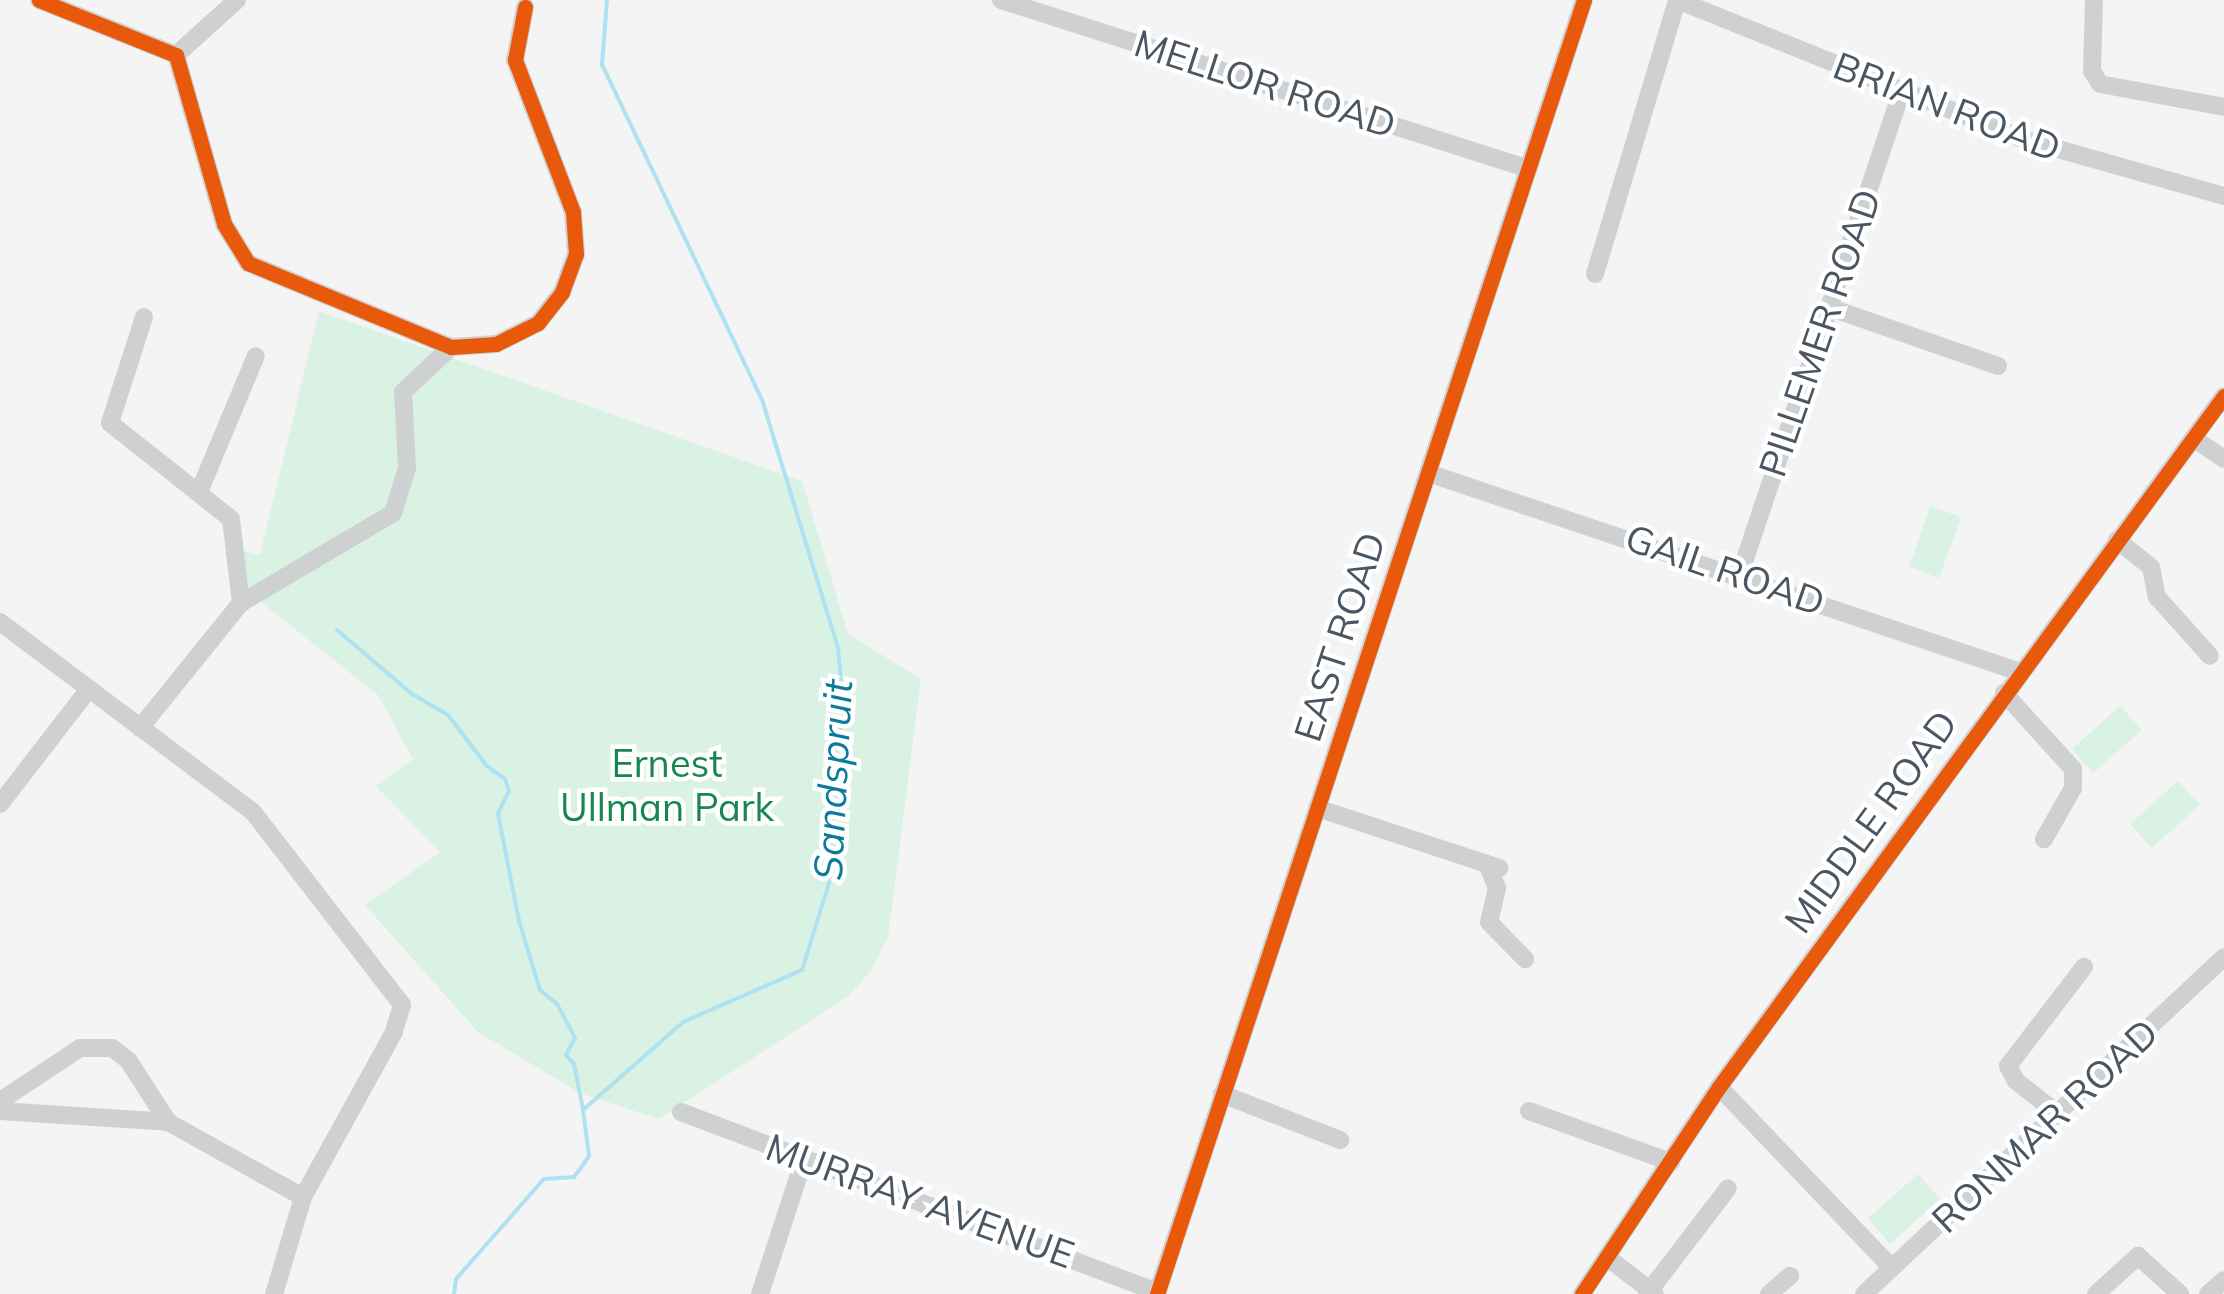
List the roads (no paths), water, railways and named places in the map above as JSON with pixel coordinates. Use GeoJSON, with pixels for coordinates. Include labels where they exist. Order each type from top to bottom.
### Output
{"type":"FeatureCollection","features":[{"type":"Feature","properties":{"kind":"street"},"geometry":{"type":"LineString","coordinates":[[39,0],[75,7],[176,55],[224,224],[241,256],[450,347],[496,344],[551,312],[578,231],[515,60],[525,7]]}},
{"type":"Feature","properties":{"kind":"street"},"geometry":{"type":"LineString","coordinates":[[176,55],[237,0]]}},
{"type":"Feature","properties":{"kind":"street","name":"MELLOR ROAD"},"geometry":{"type":"LineString","coordinates":[[1001,0],[1529,169]]}},
{"type":"Feature","properties":{"kind":"street","name":"EAST ROAD"},"geometry":{"type":"LineString","coordinates":[[1157,1293],[1584,0]]}},
{"type":"Feature","properties":{"kind":"street"},"geometry":{"type":"LineString","coordinates":[[1595,274],[1677,0]]}},
{"type":"Feature","properties":{"kind":"street","name":"BRIAN ROAD"},"geometry":{"type":"LineString","coordinates":[[1677,0],[2026,140],[2224,196]]}},
{"type":"Feature","properties":{"kind":"street"},"geometry":{"type":"LineString","coordinates":[[2094,0],[2092,71],[2100,84],[2224,107]]}},
{"type":"Feature","properties":{"kind":"street","name":"PILLEMER ROAD"},"geometry":{"type":"LineString","coordinates":[[1740,574],[1901,93]]}},
{"type":"Feature","properties":{"kind":"street"},"geometry":{"type":"LineString","coordinates":[[1828,307],[1998,366]]}},
{"type":"Feature","properties":{"kind":"street"},"geometry":{"type":"LineString","coordinates":[[144,317],[110,424],[231,519],[241,604]]}},
{"type":"Feature","properties":{"kind":"street"},"geometry":{"type":"LineString","coordinates":[[140,728],[241,604],[393,514],[407,468],[406,386],[450,347]]}},
{"type":"Feature","properties":{"kind":"street"},"geometry":{"type":"LineString","coordinates":[[199,492],[256,356]]}},
{"type":"Feature","properties":{"kind":"street","name":"MIDDLE ROAD"},"geometry":{"type":"LineString","coordinates":[[1582,1294],[1720,1087],[2224,396]]}},
{"type":"Feature","properties":{"kind":"street"},"geometry":{"type":"LineString","coordinates":[[2193,438],[2224,459]]}},
{"type":"Feature","properties":{"kind":"street","name":"GAIL ROAD"},"geometry":{"type":"LineString","coordinates":[[1428,474],[1740,574],[2020,672]]}},
{"type":"Feature","properties":{"kind":"street"},"geometry":{"type":"LineString","coordinates":[[2117,540],[2150,567],[2157,598],[2210,656]]}},
{"type":"Feature","properties":{"kind":"street"},"geometry":{"type":"LineString","coordinates":[[0,622],[278,839],[402,1005],[394,1032],[303,1197],[274,1294]]}},
{"type":"Feature","properties":{"kind":"street"},"geometry":{"type":"LineString","coordinates":[[0,804],[88,690]]}},
{"type":"Feature","properties":{"kind":"street"},"geometry":{"type":"LineString","coordinates":[[2004,694],[2073,769],[2073,788],[2044,839]]}},
{"type":"Feature","properties":{"kind":"street"},"geometry":{"type":"LineString","coordinates":[[1317,808],[1493,866],[1497,888],[1489,922],[1526,959]]}},
{"type":"Feature","properties":{"kind":"street","name":"RONMAR ROAD"},"geometry":{"type":"LineString","coordinates":[[1864,1294],[2224,957]]}},
{"type":"Feature","properties":{"kind":"street"},"geometry":{"type":"LineString","coordinates":[[2058,1114],[2016,1081],[2008,1066],[2084,967]]}},
{"type":"Feature","properties":{"kind":"street"},"geometry":{"type":"LineString","coordinates":[[0,1101],[80,1048],[100,1045],[122,1053],[168,1122]]}},
{"type":"Feature","properties":{"kind":"street"},"geometry":{"type":"LineString","coordinates":[[1720,1087],[1892,1268]]}},
{"type":"Feature","properties":{"kind":"street"},"geometry":{"type":"LineString","coordinates":[[1222,1094],[1340,1140]]}},
{"type":"Feature","properties":{"kind":"street"},"geometry":{"type":"LineString","coordinates":[[0,1111],[168,1122],[303,1197]]}},
{"type":"Feature","properties":{"kind":"street"},"geometry":{"type":"LineString","coordinates":[[1529,1111],[1670,1162]]}},
{"type":"Feature","properties":{"kind":"street","name":"MURRAY AVENUE"},"geometry":{"type":"LineString","coordinates":[[681,1112],[1157,1293]]}},
{"type":"Feature","properties":{"kind":"street"},"geometry":{"type":"LineString","coordinates":[[760,1294],[804,1159]]}},
{"type":"Feature","properties":{"kind":"street"},"geometry":{"type":"LineString","coordinates":[[1608,1258],[1650,1293],[1728,1188]]}},
{"type":"Feature","properties":{"kind":"street"},"geometry":{"type":"LineString","coordinates":[[2096,1294],[2138,1256],[2180,1294]]}},
{"type":"Feature","properties":{"kind":"street"},"geometry":{"type":"LineString","coordinates":[[1769,1294],[1790,1276]]}},
{"type":"Feature","properties":{"kind":"street"},"geometry":{"type":"LineString","coordinates":[[2208,1294],[2224,1280]]}},
{"type":"Feature","properties":{"kind":"waterway","name":"Sandspruit"},"geometry":{"type":"LineString","coordinates":[[454,1294],[456,1279],[544,1179],[574,1177],[589,1156],[583,1110],[683,1022],[802,970],[830,880],[832,760],[844,714],[838,648],[763,402],[602,65],[607,0]]}},
{"type":"Feature","properties":{"kind":"waterway"},"geometry":{"type":"LineString","coordinates":[[337,630],[412,694],[448,715],[487,766],[505,779],[509,791],[498,814],[519,921],[540,990],[557,1004],[575,1038],[566,1055],[574,1064],[583,1109]]}},
{"type":"Feature","properties":{"kind":"park label","name":"Ernest Ullman Park"},"geometry":{"type":"Point","coordinates":[667,786]}}]}
